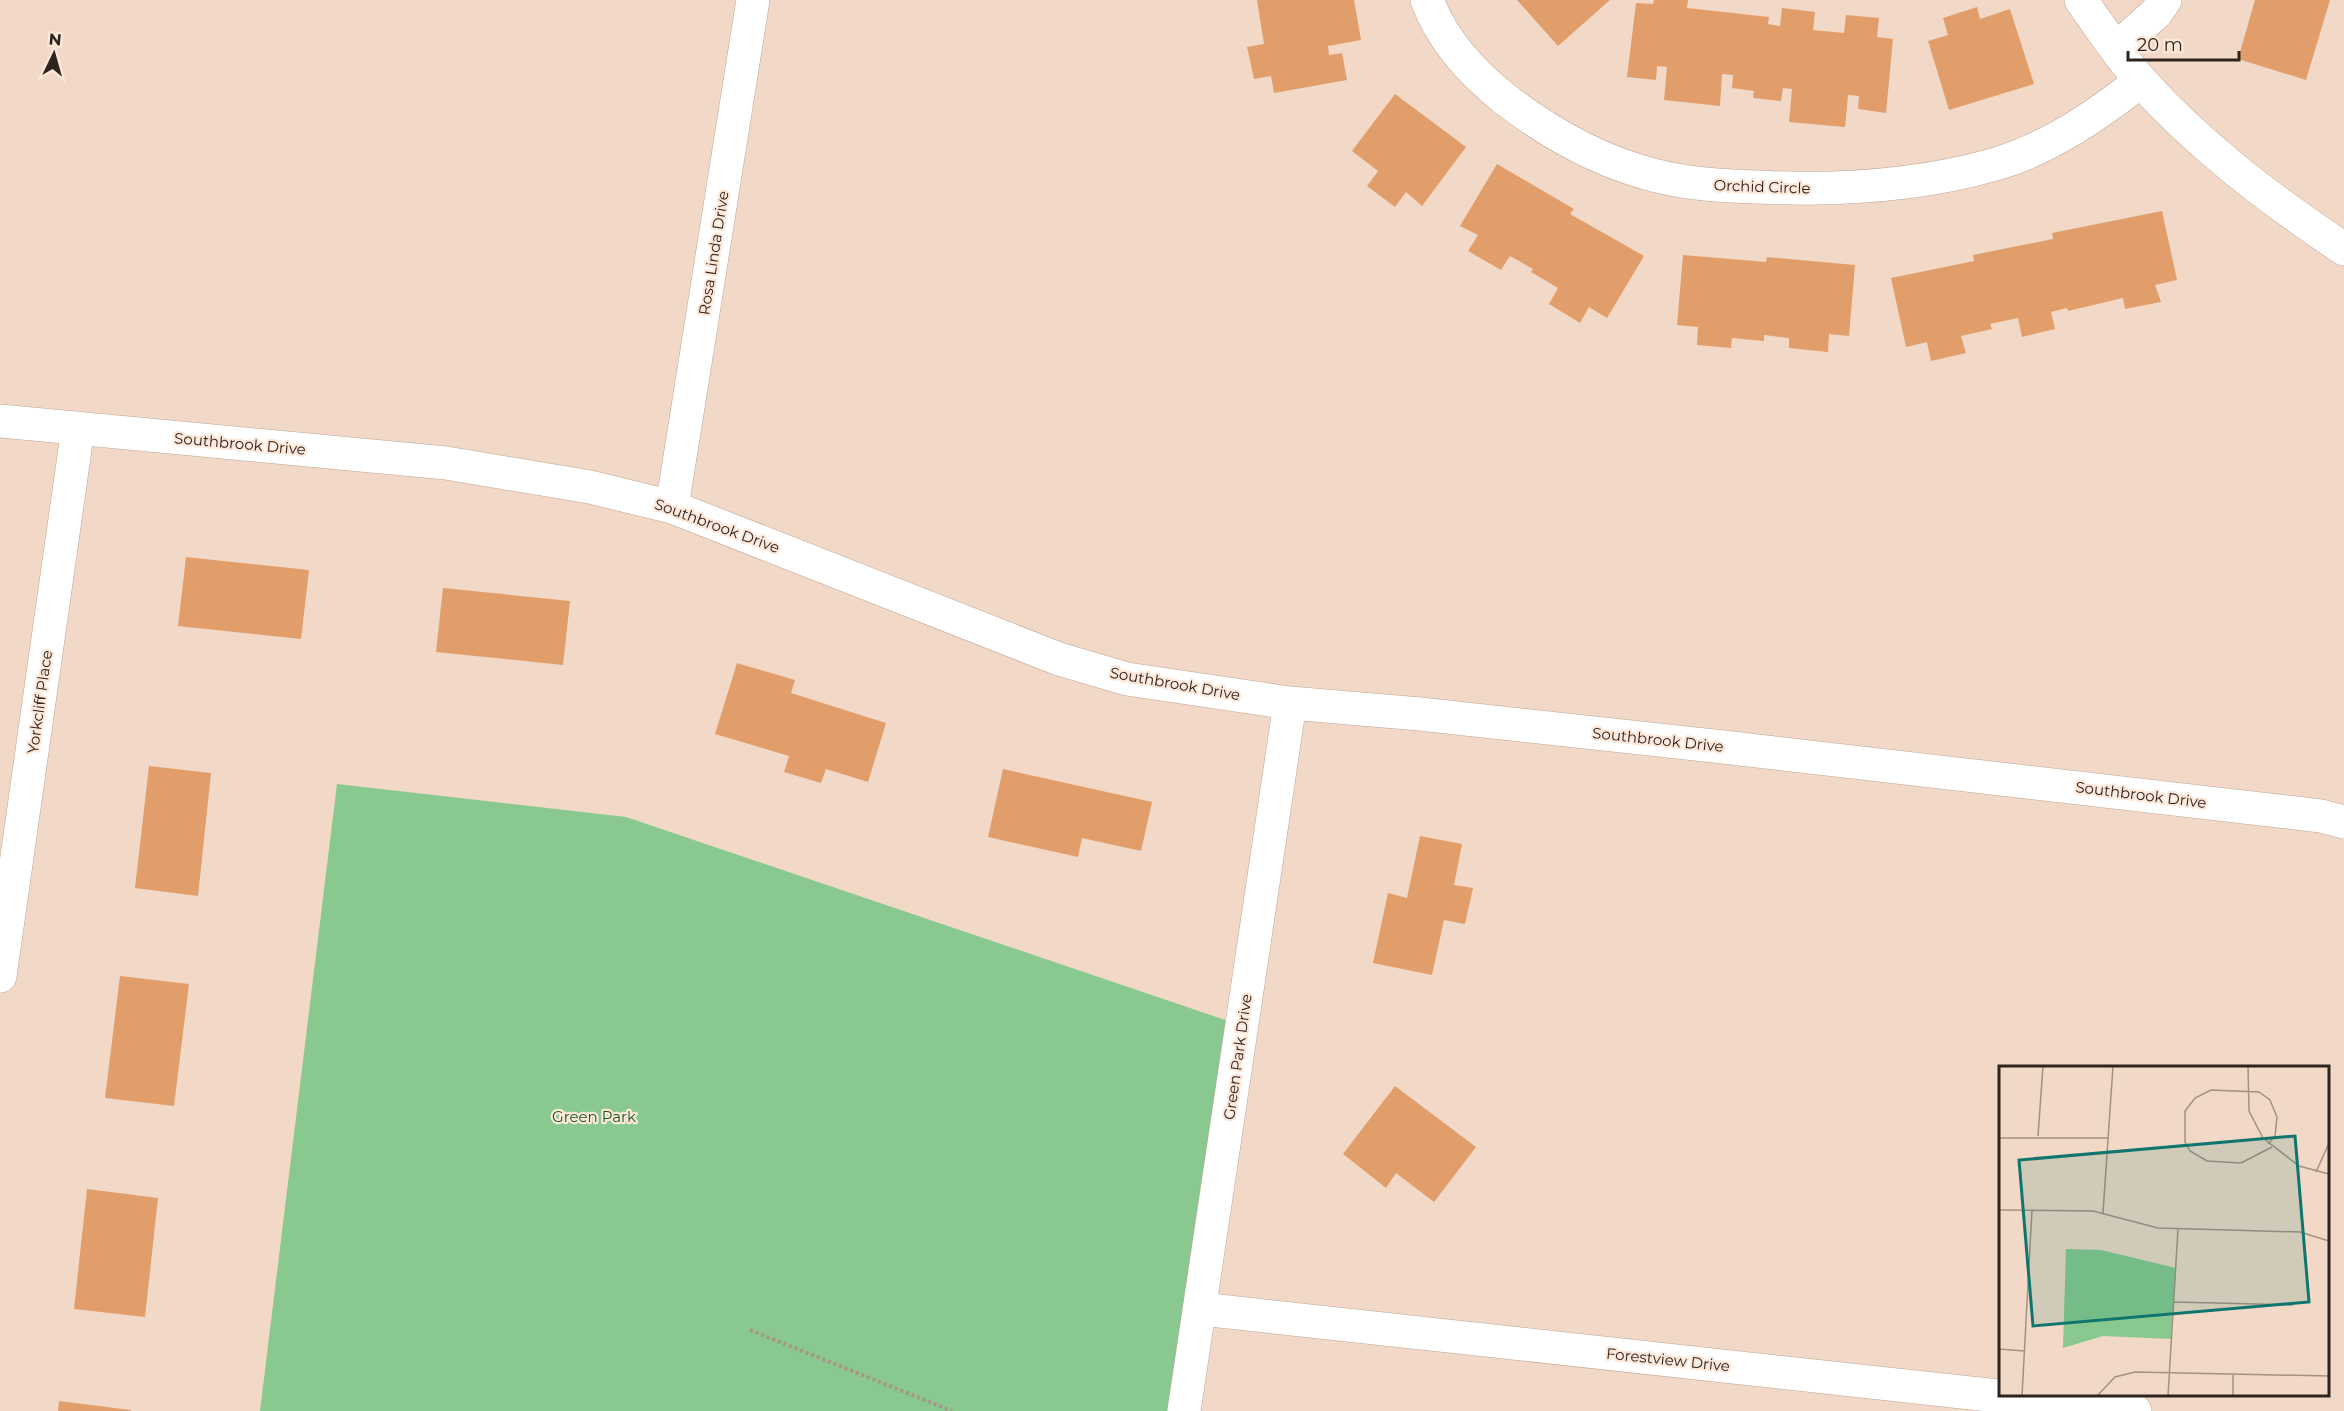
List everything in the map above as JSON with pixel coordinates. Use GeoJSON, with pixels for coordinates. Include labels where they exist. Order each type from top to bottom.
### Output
{"type":"FeatureCollection","features":[{"type":"Feature","properties":{"kind":"street","name":"Rosa Linda Drive"},"geometry":{"type":"LineString","coordinates":[[672,507],[753,0]]}},
{"type":"Feature","properties":{"kind":"street","name":"Orchid Circle"},"geometry":{"type":"LineString","coordinates":[[1427,0],[1452,48],[1489,86],[1531,119],[1584,150],[1653,175],[1706,185],[1794,189],[1860,187],[1946,176],[1998,163],[2048,143],[2096,116],[2141,81]]}},
{"type":"Feature","properties":{"kind":"street"},"geometry":{"type":"LineString","coordinates":[[2081,0],[2141,81],[2210,149],[2274,202],[2344,249]]}},
{"type":"Feature","properties":{"kind":"street"},"geometry":{"type":"LineString","coordinates":[[2116,49],[2156,13],[2165,0]]}},
{"type":"Feature","properties":{"kind":"street","name":"Southbrook Drive"},"geometry":{"type":"LineString","coordinates":[[0,421],[446,463],[590,487],[672,507],[1070,662],[1127,680],[1290,703],[1420,714],[1721,747],[2321,816],[2344,822]]}},
{"type":"Feature","properties":{"kind":"street","name":"Yorkcliff Place"},"geometry":{"type":"LineString","coordinates":[[0,976],[78,428]]}},
{"type":"Feature","properties":{"kind":"street","name":"Green Park Drive"},"geometry":{"type":"LineString","coordinates":[[1184,1411],[1290,703]]}},
{"type":"Feature","properties":{"kind":"street","name":"Forestview Drive"},"geometry":{"type":"LineString","coordinates":[[1201,1309],[2135,1411]]}},
{"type":"Feature","properties":{"kind":"path"},"geometry":{"type":"LineString","coordinates":[[750,1330],[952,1411]]}},
{"type":"Feature","properties":{"kind":"green space","name":"Green Park"},"geometry":{"type":"Polygon","coordinates":[[[337,784],[626,817],[1243,1026],[1184,1411],[260,1411],[337,784]]]}},
{"type":"Feature","properties":{"kind":"building"},"geometry":{"type":"Polygon","coordinates":[[[1257,0],[1354,0],[1361,40],[1328,46],[1329,55],[1342,53],[1347,80],[1274,93],[1271,76],[1254,79],[1247,47],[1264,44],[1257,0]]]}},
{"type":"Feature","properties":{"kind":"building"},"geometry":{"type":"Polygon","coordinates":[[[1517,0],[1610,0],[1558,46],[1517,0]]]}},
{"type":"Feature","properties":{"kind":"building"},"geometry":{"type":"Polygon","coordinates":[[[1654,0],[1688,0],[1687,8],[1769,17],[1768,24],[1780,26],[1782,8],[1815,12],[1813,30],[1844,33],[1846,15],[1879,18],[1877,37],[1893,39],[1886,113],[1858,109],[1859,96],[1848,95],[1845,127],[1789,122],[1792,89],[1783,88],[1781,101],[1753,98],[1754,91],[1732,88],[1733,75],[1722,74],[1720,106],[1664,100],[1667,67],[1657,66],[1656,80],[1627,77],[1636,3],[1653,4],[1654,0]]]}},
{"type":"Feature","properties":{"kind":"building"},"geometry":{"type":"Polygon","coordinates":[[[2255,0],[2330,0],[2306,80],[2238,59],[2255,0]]]}},
{"type":"Feature","properties":{"kind":"building"},"geometry":{"type":"Polygon","coordinates":[[[1977,7],[1980,19],[2010,9],[2034,84],[1949,110],[1928,41],[1948,35],[1943,18],[1977,7]]]}},
{"type":"Feature","properties":{"kind":"building"},"geometry":{"type":"Polygon","coordinates":[[[1395,94],[1466,147],[1422,206],[1406,192],[1395,207],[1367,186],[1378,171],[1352,151],[1395,94]]]}},
{"type":"Feature","properties":{"kind":"building"},"geometry":{"type":"Polygon","coordinates":[[[1497,164],[1574,209],[1570,214],[1644,256],[1607,318],[1589,307],[1580,323],[1549,304],[1558,288],[1531,272],[1533,269],[1510,256],[1501,270],[1468,251],[1478,235],[1460,226],[1497,164]]]}},
{"type":"Feature","properties":{"kind":"building"},"geometry":{"type":"Polygon","coordinates":[[[2162,211],[2177,280],[2155,285],[2161,302],[2125,309],[2123,298],[2068,311],[2067,308],[2051,312],[2055,329],[2022,337],[2018,318],[1990,324],[1992,329],[1961,336],[1966,353],[1931,361],[1927,342],[1906,347],[1891,278],[1974,261],[1973,255],[2053,239],[2052,233],[2162,211]]]}},
{"type":"Feature","properties":{"kind":"building"},"geometry":{"type":"Polygon","coordinates":[[[1683,255],[1766,262],[1767,257],[1855,265],[1849,336],[1829,334],[1828,352],[1789,348],[1789,338],[1764,335],[1764,341],[1732,338],[1731,348],[1697,345],[1698,327],[1677,325],[1683,255]]]}},
{"type":"Feature","properties":{"kind":"building"},"geometry":{"type":"Polygon","coordinates":[[[186,557],[309,570],[301,639],[178,626],[186,557]]]}},
{"type":"Feature","properties":{"kind":"building"},"geometry":{"type":"Polygon","coordinates":[[[443,588],[570,601],[563,665],[436,652],[443,588]]]}},
{"type":"Feature","properties":{"kind":"building"},"geometry":{"type":"Polygon","coordinates":[[[737,663],[795,680],[791,693],[886,723],[868,782],[826,769],[821,783],[784,772],[789,756],[715,734],[737,663]]]}},
{"type":"Feature","properties":{"kind":"building"},"geometry":{"type":"Polygon","coordinates":[[[149,766],[211,773],[198,896],[135,888],[149,766]]]}},
{"type":"Feature","properties":{"kind":"building"},"geometry":{"type":"Polygon","coordinates":[[[1003,769],[1152,802],[1141,851],[1082,838],[1078,857],[988,837],[1003,769]]]}},
{"type":"Feature","properties":{"kind":"building"},"geometry":{"type":"Polygon","coordinates":[[[1420,836],[1462,844],[1454,885],[1473,888],[1465,924],[1444,920],[1432,975],[1373,963],[1388,893],[1407,898],[1420,836]]]}},
{"type":"Feature","properties":{"kind":"building"},"geometry":{"type":"Polygon","coordinates":[[[120,976],[189,984],[174,1106],[105,1098],[120,976]]]}},
{"type":"Feature","properties":{"kind":"building"},"geometry":{"type":"Polygon","coordinates":[[[1395,1086],[1476,1147],[1434,1202],[1396,1173],[1386,1188],[1343,1154],[1395,1086]]]}},
{"type":"Feature","properties":{"kind":"building"},"geometry":{"type":"Polygon","coordinates":[[[87,1189],[158,1198],[145,1317],[74,1309],[87,1189]]]}},
{"type":"Feature","properties":{"kind":"building"},"geometry":{"type":"Polygon","coordinates":[[[59,1401],[131,1410],[131,1411],[58,1411],[59,1401]]]}}]}
